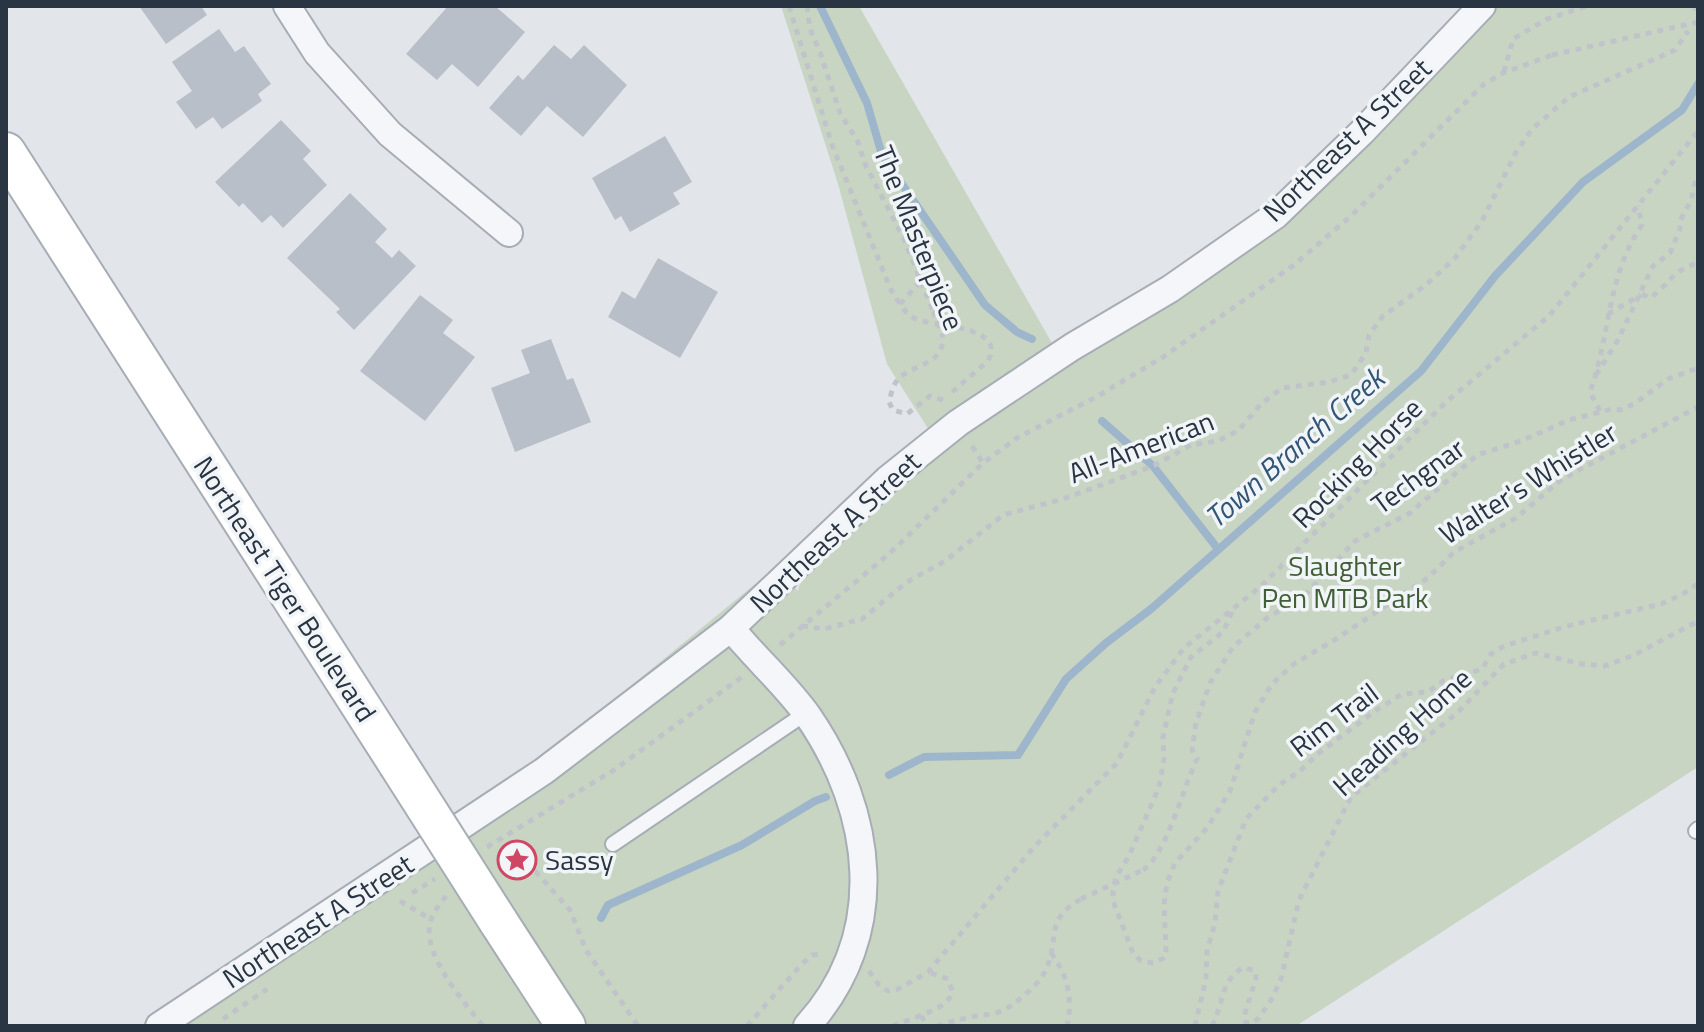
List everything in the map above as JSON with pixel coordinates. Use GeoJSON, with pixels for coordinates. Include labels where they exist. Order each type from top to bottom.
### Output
{"type":"FeatureCollection","features":[{"type":"Feature","properties":{"kind":"street"},"geometry":{"type":"LineString","coordinates":[[287,6],[317,53],[390,134],[509,233]]}},
{"type":"Feature","properties":{"kind":"street","name":"Northeast A Street"},"geometry":{"type":"LineString","coordinates":[[159,1026],[544,771],[731,628],[888,479],[958,423],[1072,347],[1170,289],[1276,215],[1362,132],[1482,6]]}},
{"type":"Feature","properties":{"kind":"street","name":"Northeast Tiger Boulevard"},"geometry":{"type":"LineString","coordinates":[[6,152],[566,1026]]}},
{"type":"Feature","properties":{"kind":"street"},"geometry":{"type":"LineString","coordinates":[[731,628],[806,713],[831,752],[858,819],[865,877],[861,922],[848,962],[807,1026]]}},
{"type":"Feature","properties":{"kind":"lane"},"geometry":{"type":"LineString","coordinates":[[613,844],[806,713]]}},
{"type":"Feature","properties":{"kind":"path"},"geometry":{"type":"LineString","coordinates":[[789,6],[832,145],[891,290],[905,311],[916,319],[960,328],[985,337],[989,342],[991,355],[988,361],[943,400],[949,410]]}},
{"type":"Feature","properties":{"kind":"path","name":"The Masterpiece"},"geometry":{"type":"LineString","coordinates":[[807,6],[810,29],[840,113],[858,142],[865,164],[904,239],[943,337],[943,349],[938,356],[899,378],[889,402],[893,410],[907,414],[930,396],[943,400]]}},
{"type":"Feature","properties":{"kind":"path"},"geometry":{"type":"LineString","coordinates":[[1503,73],[1513,39],[1547,19],[1587,6]]}},
{"type":"Feature","properties":{"kind":"path"},"geometry":{"type":"LineString","coordinates":[[775,648],[890,553],[983,463],[1017,438],[1098,396],[1163,357],[1294,265],[1352,215],[1483,85],[1503,73],[1552,55],[1698,22]]}},
{"type":"Feature","properties":{"kind":"path","name":"All-American"},"geometry":{"type":"LineString","coordinates":[[801,625],[824,629],[862,619],[907,582],[945,561],[1003,515],[1063,499],[1164,460],[1191,445],[1218,441],[1239,430],[1260,405],[1282,388],[1329,382],[1351,375],[1366,353],[1369,335],[1383,316],[1455,258],[1482,221],[1515,154],[1531,130],[1569,97],[1675,50],[1688,31]]}},
{"type":"Feature","properties":{"kind":"path","name":"Rocking Horse"},"geometry":{"type":"LineString","coordinates":[[928,972],[1034,847],[1117,763],[1155,687],[1184,648],[1260,587],[1446,402],[1549,316],[1698,131]]}},
{"type":"Feature","properties":{"kind":"path"},"geometry":{"type":"LineString","coordinates":[[1596,375],[1608,360],[1653,266],[1670,253],[1698,175]]}},
{"type":"Feature","properties":{"kind":"path"},"geometry":{"type":"LineString","coordinates":[[1600,411],[1590,392],[1608,314],[1627,252],[1642,225],[1638,206]]}},
{"type":"Feature","properties":{"kind":"path"},"geometry":{"type":"LineString","coordinates":[[1642,294],[1650,298],[1680,269],[1698,263]]}},
{"type":"Feature","properties":{"kind":"path"},"geometry":{"type":"LineString","coordinates":[[900,304],[920,282]]}},
{"type":"Feature","properties":{"kind":"path"},"geometry":{"type":"LineString","coordinates":[[1608,314],[1642,294]]}},
{"type":"Feature","properties":{"kind":"path","name":"Techgnar"},"geometry":{"type":"LineString","coordinates":[[937,1026],[968,1017],[996,1014],[1009,1007],[1043,976],[1051,953],[1054,928],[1065,909],[1152,864],[1197,759],[1192,750],[1194,733],[1207,693],[1233,647],[1267,618],[1304,596],[1355,541],[1410,513],[1477,455],[1600,411],[1621,410],[1668,379],[1698,368]]}},
{"type":"Feature","properties":{"kind":"path","name":"Walter's Whistler"},"geometry":{"type":"LineString","coordinates":[[1233,609],[1223,632],[1191,657],[1173,693],[1163,737],[1164,759],[1159,787],[1129,856],[1116,877],[1113,901],[1133,953],[1141,961],[1153,963],[1164,958],[1167,883],[1175,863],[1207,828],[1230,791],[1255,712],[1272,684],[1294,664],[1429,577],[1454,552],[1516,518],[1562,479],[1698,407]]}},
{"type":"Feature","properties":{"kind":"path"},"geometry":{"type":"LineString","coordinates":[[966,437],[983,463]]}},
{"type":"Feature","properties":{"kind":"path","name":"Rim Trail"},"geometry":{"type":"LineString","coordinates":[[1195,1026],[1206,978],[1207,951],[1215,923],[1218,891],[1246,819],[1279,785],[1402,694],[1428,692],[1443,681],[1482,669],[1491,654],[1504,646],[1567,626],[1661,604],[1698,584]]}},
{"type":"Feature","properties":{"kind":"path","name":"Heading Home"},"geometry":{"type":"LineString","coordinates":[[1212,1026],[1225,986],[1234,973],[1244,967],[1255,971],[1256,978],[1244,1017],[1246,1023],[1259,1018],[1271,1000],[1281,979],[1299,900],[1351,797],[1457,713],[1504,664],[1536,653],[1581,664],[1605,666],[1634,655],[1698,621]]}},
{"type":"Feature","properties":{"kind":"path"},"geometry":{"type":"LineString","coordinates":[[485,849],[614,770],[743,677]]}},
{"type":"Feature","properties":{"kind":"path"},"geometry":{"type":"LineString","coordinates":[[390,906],[436,878]]}},
{"type":"Feature","properties":{"kind":"path"},"geometry":{"type":"LineString","coordinates":[[400,901],[431,919]]}},
{"type":"Feature","properties":{"kind":"path"},"geometry":{"type":"LineString","coordinates":[[747,1026],[812,955],[827,953]]}},
{"type":"Feature","properties":{"kind":"path"},"geometry":{"type":"LineString","coordinates":[[1051,953],[1064,977],[1071,1009],[1067,1026]]}},
{"type":"Feature","properties":{"kind":"path"},"geometry":{"type":"LineString","coordinates":[[868,970],[888,991],[898,989],[928,972],[948,979],[952,990],[943,1004],[893,1026]]}},
{"type":"Feature","properties":{"kind":"path"},"geometry":{"type":"LineString","coordinates":[[921,1016],[928,1026]]}},
{"type":"Feature","properties":{"kind":"green space","name":"Slaughter Pen MTB Park"},"geometry":{"type":"Polygon","coordinates":[[[781,6],[859,6],[1060,357],[1273,213],[1484,6],[1698,6],[1698,767],[1296,1026],[186,1026],[377,894],[777,566],[798,591],[804,566],[941,449],[887,364],[838,184],[781,6]]]}},
{"type":"Feature","properties":{"kind":"building"},"geometry":{"type":"Polygon","coordinates":[[[139,6],[201,6],[207,15],[166,44],[139,6]]]}},
{"type":"Feature","properties":{"kind":"building"},"geometry":{"type":"Polygon","coordinates":[[[448,6],[495,6],[525,32],[478,87],[452,64],[437,80],[406,54],[448,6]]]}},
{"type":"Feature","properties":{"kind":"building"},"geometry":{"type":"Polygon","coordinates":[[[219,29],[235,52],[244,46],[271,84],[258,94],[262,101],[222,129],[213,117],[196,129],[176,102],[192,91],[172,62],[219,29]]]}},
{"type":"Feature","properties":{"kind":"building"},"geometry":{"type":"Polygon","coordinates":[[[554,45],[571,59],[584,45],[627,85],[583,137],[547,106],[521,136],[489,108],[518,75],[523,80],[554,45]]]}},
{"type":"Feature","properties":{"kind":"building"},"geometry":{"type":"Polygon","coordinates":[[[281,120],[311,151],[303,159],[327,185],[283,228],[271,215],[262,223],[243,203],[239,207],[215,182],[281,120]]]}},
{"type":"Feature","properties":{"kind":"building"},"geometry":{"type":"Polygon","coordinates":[[[665,136],[692,182],[673,193],[680,204],[630,232],[621,216],[615,220],[592,178],[665,136]]]}},
{"type":"Feature","properties":{"kind":"building"},"geometry":{"type":"Polygon","coordinates":[[[350,193],[387,229],[375,242],[392,258],[399,250],[416,266],[354,330],[336,312],[340,309],[287,258],[350,193]]]}},
{"type":"Feature","properties":{"kind":"building"},"geometry":{"type":"Polygon","coordinates":[[[658,258],[718,292],[680,358],[608,317],[622,291],[635,299],[658,258]]]}},
{"type":"Feature","properties":{"kind":"building"},"geometry":{"type":"Polygon","coordinates":[[[420,295],[453,320],[443,333],[475,357],[425,421],[360,371],[420,295]]]}},
{"type":"Feature","properties":{"kind":"building"},"geometry":{"type":"Polygon","coordinates":[[[551,339],[567,380],[573,378],[591,422],[515,452],[491,388],[530,373],[521,350],[551,339]]]}},
{"type":"Feature","properties":{"kind":"waterway"},"geometry":{"type":"LineString","coordinates":[[820,6],[867,103],[882,155],[985,305],[1017,332],[1032,339]]}},
{"type":"Feature","properties":{"kind":"waterway","name":"Town Branch Creek"},"geometry":{"type":"LineString","coordinates":[[889,775],[924,757],[1018,755],[1066,679],[1151,609],[1421,371],[1495,276],[1583,182],[1682,110],[1698,84]]}},
{"type":"Feature","properties":{"kind":"waterway"},"geometry":{"type":"LineString","coordinates":[[1102,421],[1153,466],[1218,549]]}},
{"type":"Feature","properties":{"kind":"waterway","name":"Town Branch Creek"},"geometry":{"type":"LineString","coordinates":[[601,918],[608,905],[742,845],[826,797]]}},
{"type":"Feature","properties":{"kind":"place","name":"Sassy"},"geometry":{"type":"Point","coordinates":[517,860]}}]}
